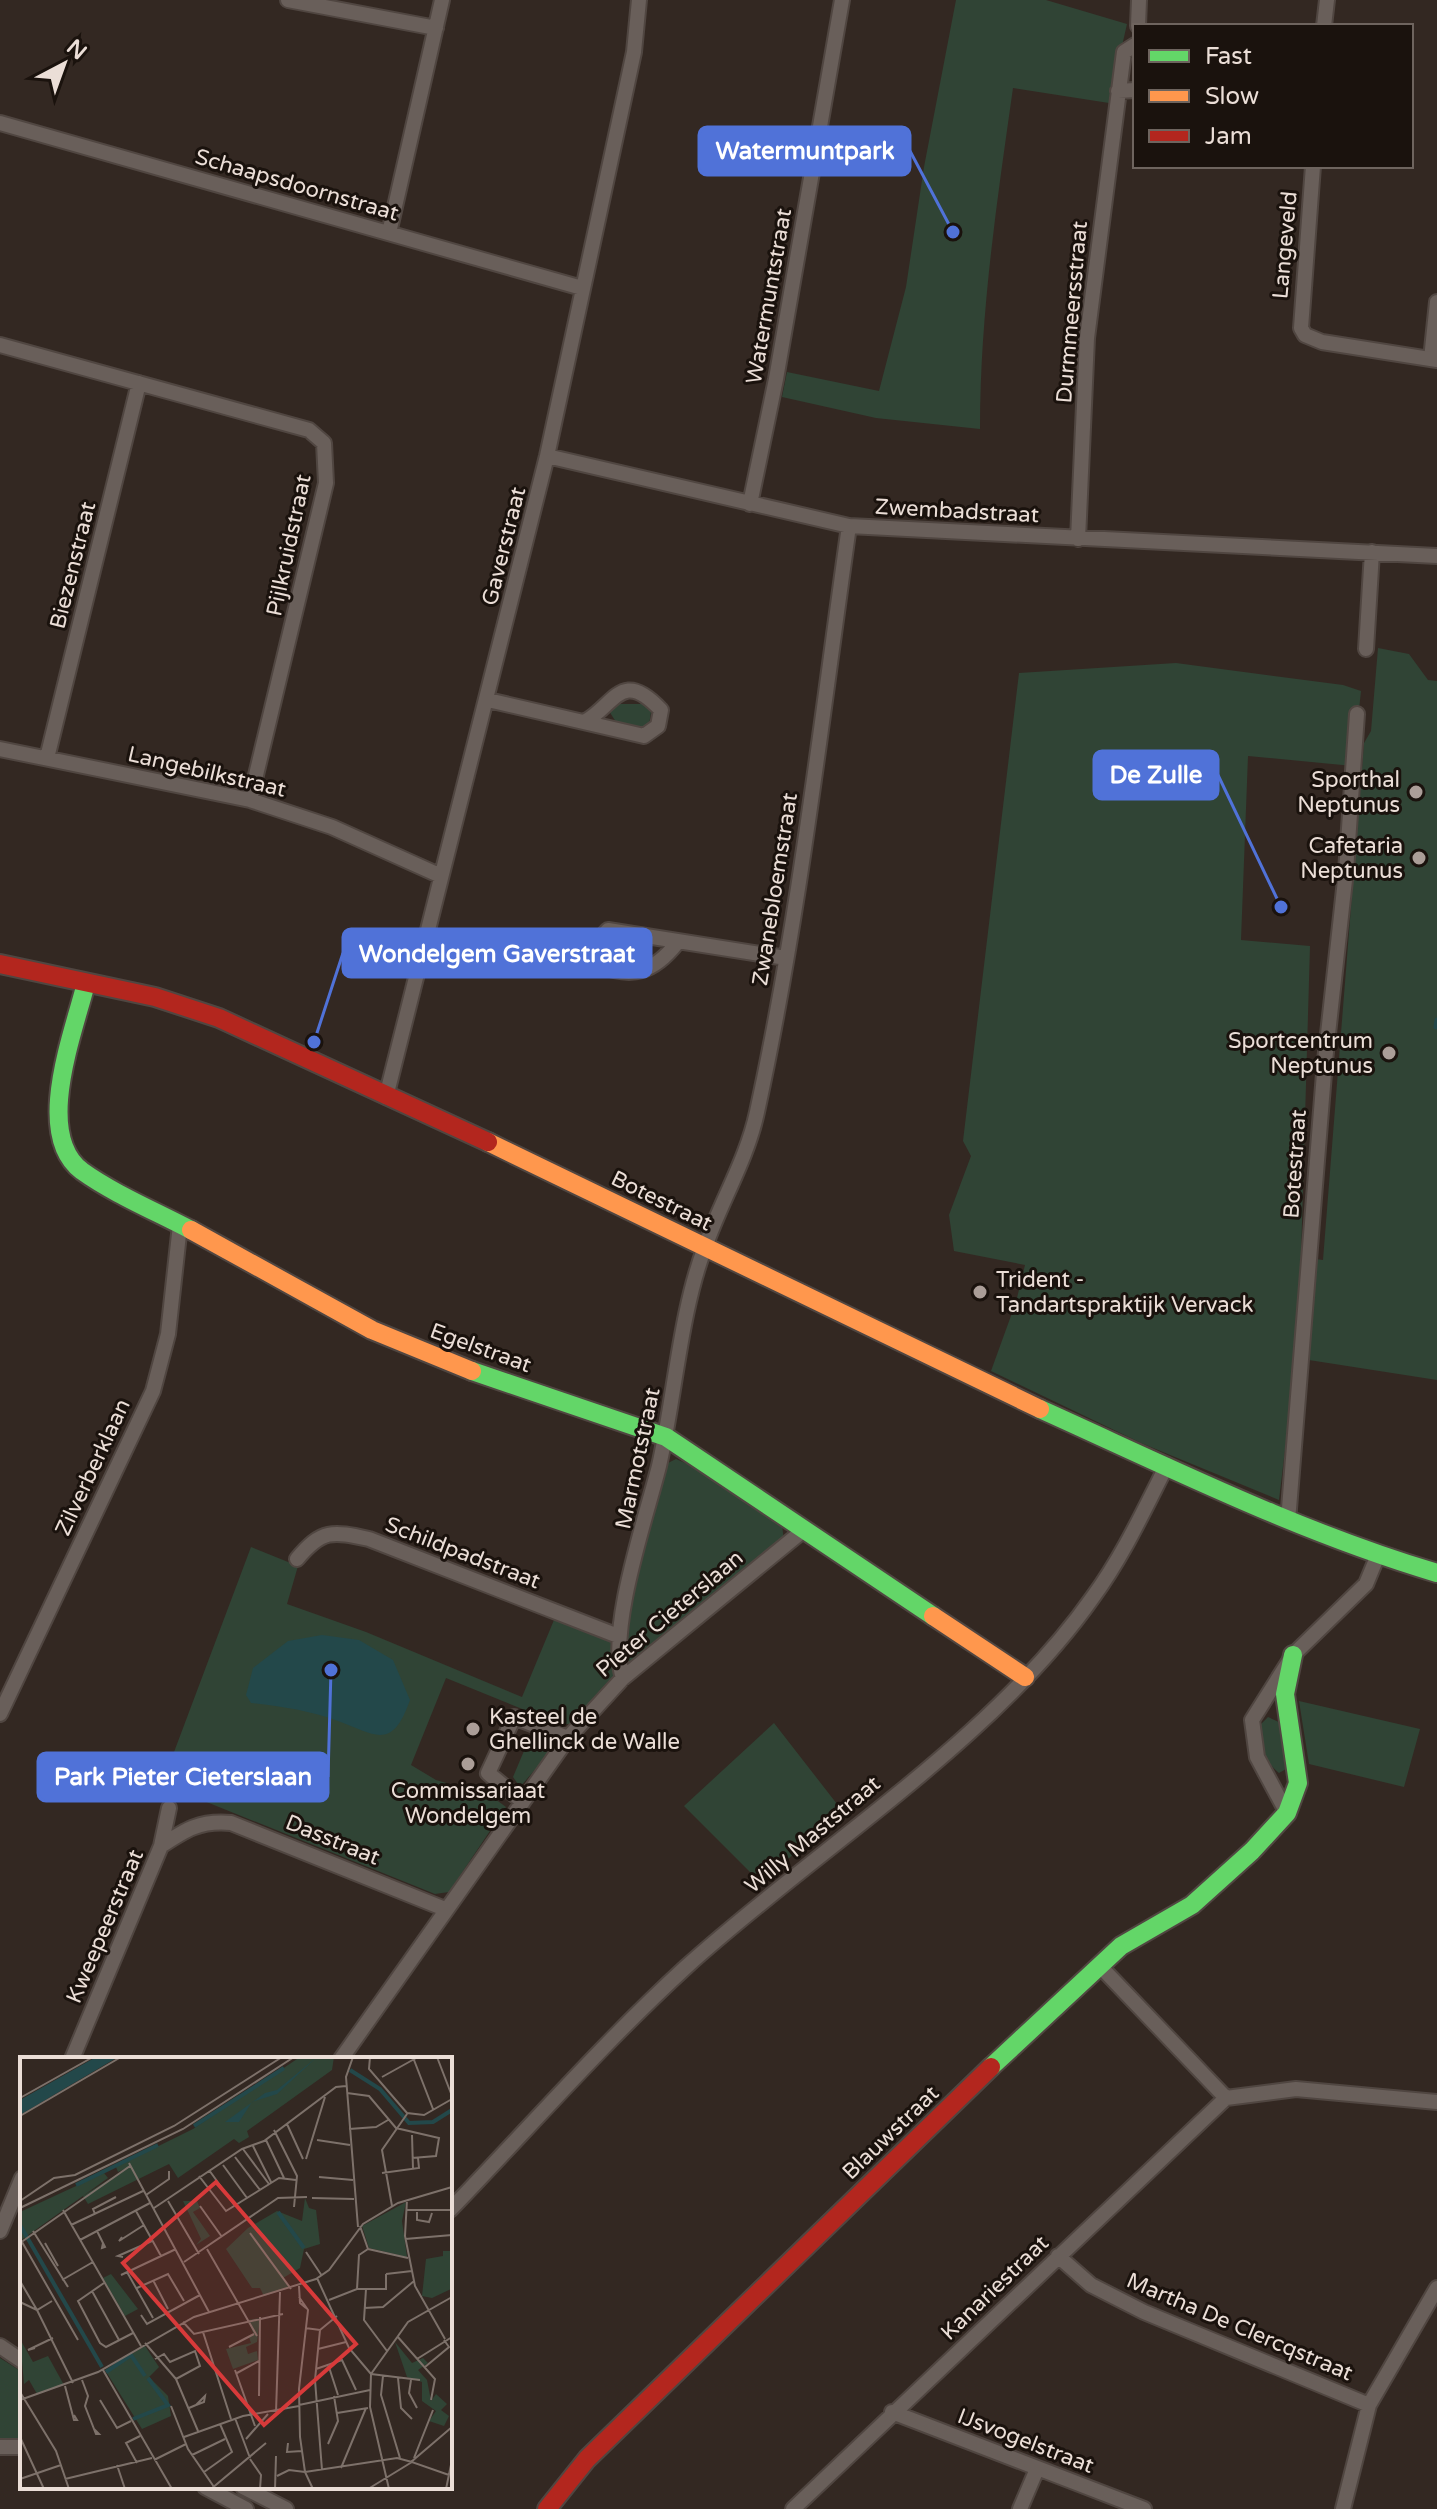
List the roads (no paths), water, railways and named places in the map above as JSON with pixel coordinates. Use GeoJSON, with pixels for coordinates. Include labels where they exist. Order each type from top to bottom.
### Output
{"type":"FeatureCollection","features":[{"type":"Feature","properties":{"kind":"street"},"geometry":{"type":"LineString","coordinates":[[288,0],[436,28]]}},
{"type":"Feature","properties":{"kind":"street"},"geometry":{"type":"LineString","coordinates":[[389,233],[442,0]]}},
{"type":"Feature","properties":{"kind":"street","name":"Gaverstraat"},"geometry":{"type":"LineString","coordinates":[[386,1097],[547,456],[634,52],[639,0]]}},
{"type":"Feature","properties":{"kind":"street","name":"Watermuntstraat"},"geometry":{"type":"LineString","coordinates":[[750,504],[776,379],[842,0]]}},
{"type":"Feature","properties":{"kind":"street"},"geometry":{"type":"LineString","coordinates":[[1138,24],[1139,0]]}},
{"type":"Feature","properties":{"kind":"street"},"geometry":{"type":"LineString","coordinates":[[1324,24],[1327,0]]}},
{"type":"Feature","properties":{"kind":"street","name":"Durmmeersstraat"},"geometry":{"type":"LineString","coordinates":[[1078,539],[1087,338],[1124,52],[1133,46]]}},
{"type":"Feature","properties":{"kind":"street"},"geometry":{"type":"LineString","coordinates":[[1118,91],[1133,90]]}},
{"type":"Feature","properties":{"kind":"street","name":"Schaapsdoornstraat"},"geometry":{"type":"LineString","coordinates":[[0,123],[582,288]]}},
{"type":"Feature","properties":{"kind":"street","name":"Langeveld"},"geometry":{"type":"LineString","coordinates":[[1313,168],[1301,328],[1305,335],[1322,342],[1434,359]]}},
{"type":"Feature","properties":{"kind":"street"},"geometry":{"type":"LineString","coordinates":[[1434,359],[1437,302]]}},
{"type":"Feature","properties":{"kind":"street","name":"Pijlkruidstraat"},"geometry":{"type":"LineString","coordinates":[[0,345],[309,430],[324,443],[326,483],[250,800]]}},
{"type":"Feature","properties":{"kind":"street","name":"Biezenstraat"},"geometry":{"type":"LineString","coordinates":[[47,758],[139,383]]}},
{"type":"Feature","properties":{"kind":"street","name":"Zwembadstraat"},"geometry":{"type":"LineString","coordinates":[[547,456],[849,526],[1437,556]]}},
{"type":"Feature","properties":{"kind":"street","name":"Zwanebloemstraat"},"geometry":{"type":"LineString","coordinates":[[704,1248],[735,1180],[757,1115],[786,958],[849,526]]}},
{"type":"Feature","properties":{"kind":"street"},"geometry":{"type":"LineString","coordinates":[[1366,649],[1372,552]]}},
{"type":"Feature","properties":{"kind":"street"},"geometry":{"type":"LineString","coordinates":[[488,700],[644,736],[658,726],[661,710],[649,697],[635,692],[614,694],[586,721]]}},
{"type":"Feature","properties":{"kind":"street","name":"Botestraat"},"geometry":{"type":"LineString","coordinates":[[1288,1521],[1325,1061],[1346,871],[1357,714]]}},
{"type":"Feature","properties":{"kind":"street","name":"Langebilkstraat"},"geometry":{"type":"LineString","coordinates":[[0,749],[250,800],[332,827],[441,876]]}},
{"type":"Feature","properties":{"kind":"street"},"geometry":{"type":"LineString","coordinates":[[677,943],[662,961],[643,973],[617,973],[598,965],[592,947],[608,930],[786,958]]}},
{"type":"Feature","properties":{"kind":"street","name":"Botestraat"},"geometry":{"type":"LineString","coordinates":[[0,964],[155,997],[219,1018],[997,1390],[1288,1521],[1378,1555],[1437,1573]]}},
{"type":"Feature","properties":{"kind":"street","name":"Egelstraat"},"geometry":{"type":"LineString","coordinates":[[86,983],[58,1132],[66,1154],[81,1170],[372,1330],[432,1357],[666,1437],[1025,1677]]}},
{"type":"Feature","properties":{"kind":"street","name":"Zilverberklaan"},"geometry":{"type":"LineString","coordinates":[[0,1714],[153,1391],[168,1334],[180,1225]]}},
{"type":"Feature","properties":{"kind":"street","name":"Marmotstraat"},"geometry":{"type":"LineString","coordinates":[[623,1678],[618,1636],[666,1437],[704,1248]]}},
{"type":"Feature","properties":{"kind":"street","name":"Willy Maststraat"},"geometry":{"type":"LineString","coordinates":[[452,2208],[686,1968],[955,1743],[1025,1677],[1092,1600],[1122,1553],[1167,1465]]}},
{"type":"Feature","properties":{"kind":"street","name":"Pieter Cieterslaan"},"geometry":{"type":"LineString","coordinates":[[343,2057],[358,2040],[445,1909],[568,1738],[623,1678],[805,1529]]}},
{"type":"Feature","properties":{"kind":"street","name":"Schildpadstraat"},"geometry":{"type":"LineString","coordinates":[[297,1559],[314,1538],[341,1533],[369,1539],[618,1636]]}},
{"type":"Feature","properties":{"kind":"street"},"geometry":{"type":"LineString","coordinates":[[1287,1813],[1257,1757],[1250,1728],[1254,1712],[1293,1655],[1366,1584],[1378,1555]]}},
{"type":"Feature","properties":{"kind":"street","name":"Blauwstraat"},"geometry":{"type":"LineString","coordinates":[[547,2509],[598,2449],[816,2234],[1099,1965],[1121,1946],[1192,1905],[1252,1851],[1287,1813],[1298,1783],[1285,1694],[1293,1655]]}},
{"type":"Feature","properties":{"kind":"street"},"geometry":{"type":"LineString","coordinates":[[523,1802],[488,1773],[514,1717],[568,1738]]}},
{"type":"Feature","properties":{"kind":"street","name":"Kweepeerstraat"},"geometry":{"type":"LineString","coordinates":[[73,2057],[161,1846],[169,1808]]}},
{"type":"Feature","properties":{"kind":"street","name":"Dasstraat"},"geometry":{"type":"LineString","coordinates":[[161,1846],[192,1825],[211,1821],[231,1823],[445,1909]]}},
{"type":"Feature","properties":{"kind":"street"},"geometry":{"type":"LineString","coordinates":[[1099,1965],[1226,2098],[1296,2089],[1437,2102]]}},
{"type":"Feature","properties":{"kind":"street","name":"Kanariestraat"},"geometry":{"type":"LineString","coordinates":[[793,2509],[1226,2098]]}},
{"type":"Feature","properties":{"kind":"street"},"geometry":{"type":"LineString","coordinates":[[0,2231],[20,2183]]}},
{"type":"Feature","properties":{"kind":"street","name":"Martha De Clercqstraat"},"geometry":{"type":"LineString","coordinates":[[1058,2256],[1091,2285],[1144,2312],[1369,2405]]}},
{"type":"Feature","properties":{"kind":"street"},"geometry":{"type":"LineString","coordinates":[[1343,2509],[1369,2405],[1437,2288]]}},
{"type":"Feature","properties":{"kind":"street"},"geometry":{"type":"LineString","coordinates":[[0,2346],[20,2360]]}},
{"type":"Feature","properties":{"kind":"street","name":"IJsvogelstraat"},"geometry":{"type":"LineString","coordinates":[[892,2412],[1144,2509]]}},
{"type":"Feature","properties":{"kind":"street"},"geometry":{"type":"LineString","coordinates":[[1020,2509],[1037,2469]]}},
{"type":"Feature","properties":{"kind":"street"},"geometry":{"type":"LineString","coordinates":[[212,2489],[246,2509]]}},
{"type":"Feature","properties":{"kind":"street"},"geometry":{"type":"LineString","coordinates":[[247,2489],[286,2509]]}},
{"type":"Feature","properties":{"kind":"water"},"geometry":{"type":"Polygon","coordinates":[[[322,1635],[359,1640],[393,1660],[410,1700],[396,1727],[389,1733],[373,1734],[317,1714],[251,1703],[246,1695],[253,1668],[288,1641],[322,1635]]]}},
{"type":"Feature","properties":{"kind":"waterway"},"geometry":{"type":"LineString","coordinates":[[1436,1027],[1437,1020]]}},
{"type":"Feature","properties":{"kind":"place","name":"Watermuntpark"},"geometry":{"type":"Point","coordinates":[953,232]}},
{"type":"Feature","properties":{"kind":"place","name":"Sporthal Neptunus"},"geometry":{"type":"Point","coordinates":[1416,792]}},
{"type":"Feature","properties":{"kind":"place","name":"Cafetaria Neptunus"},"geometry":{"type":"Point","coordinates":[1419,858]}},
{"type":"Feature","properties":{"kind":"place","name":"De Zulle"},"geometry":{"type":"Point","coordinates":[1281,907]}},
{"type":"Feature","properties":{"kind":"place","name":"Wondelgem Gaverstraat"},"geometry":{"type":"Point","coordinates":[314,1042]}},
{"type":"Feature","properties":{"kind":"place","name":"Sportcentrum Neptunus"},"geometry":{"type":"Point","coordinates":[1389,1053]}},
{"type":"Feature","properties":{"kind":"place","name":"Trident - Tandartspraktijk Vervack"},"geometry":{"type":"Point","coordinates":[980,1292]}},
{"type":"Feature","properties":{"kind":"place","name":"Park Pieter Cieterslaan"},"geometry":{"type":"Point","coordinates":[331,1670]}},
{"type":"Feature","properties":{"kind":"place","name":"Kasteel de Ghellinck de Walle"},"geometry":{"type":"Point","coordinates":[473,1729]}},
{"type":"Feature","properties":{"kind":"place","name":"Commissariaat Wondelgem"},"geometry":{"type":"Point","coordinates":[468,1764]}}]}
